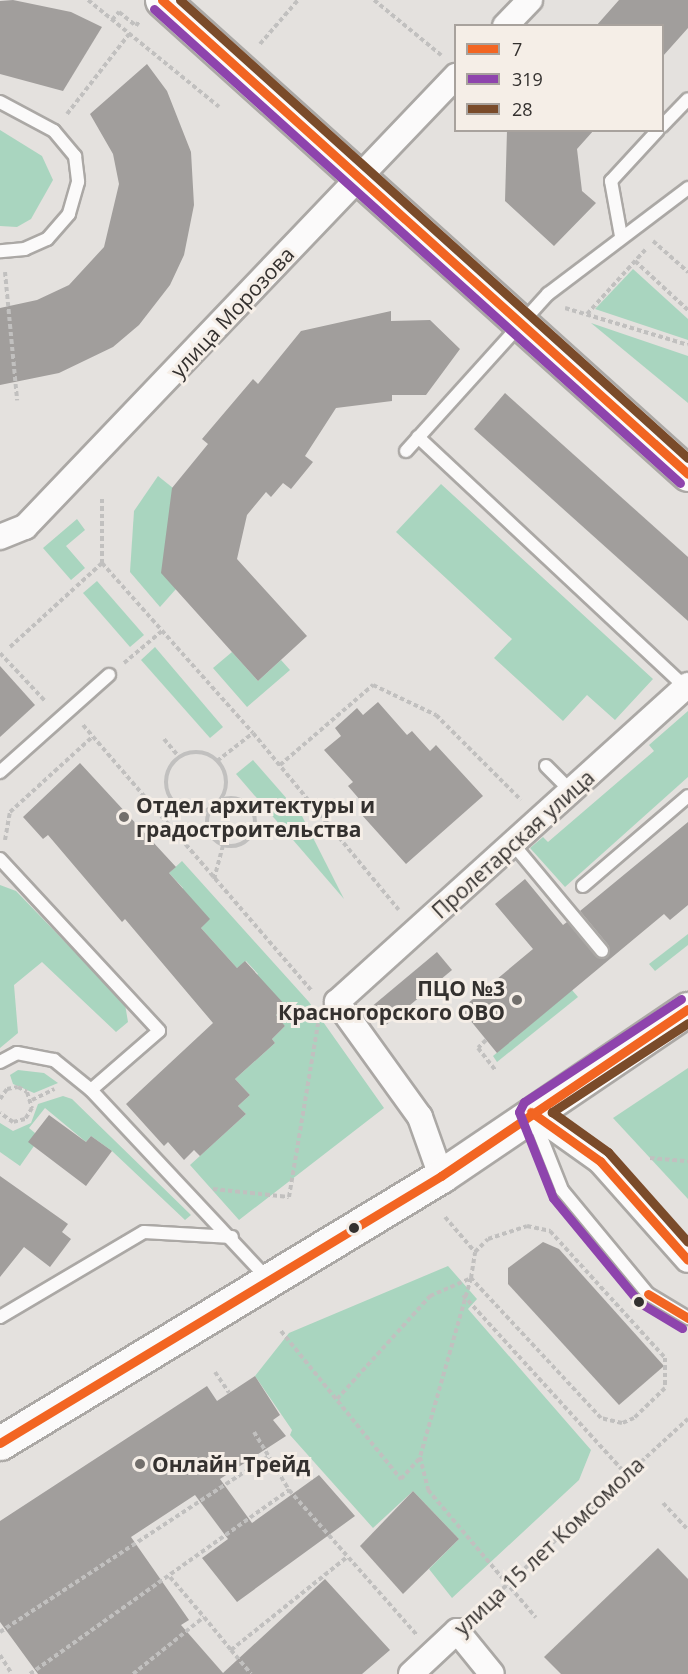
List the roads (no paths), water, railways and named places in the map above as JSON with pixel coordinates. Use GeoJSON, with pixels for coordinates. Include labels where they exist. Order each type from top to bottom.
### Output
{"type":"FeatureCollection","features":[{"type":"Feature","properties":{"kind":"main road"},"geometry":{"type":"LineString","coordinates":[[162,0],[361,175],[688,474]]}},
{"type":"Feature","properties":{"kind":"main road"},"geometry":{"type":"LineString","coordinates":[[0,1443],[441,1176],[531,1112],[688,1009]]}},
{"type":"Feature","properties":{"kind":"street"},"geometry":{"type":"LineString","coordinates":[[507,24],[530,0]]}},
{"type":"Feature","properties":{"kind":"street","name":"улица Морозова"},"geometry":{"type":"LineString","coordinates":[[0,537],[25,527],[361,175],[452,69]]}},
{"type":"Feature","properties":{"kind":"street","name":"Пролетарская улица"},"geometry":{"type":"LineString","coordinates":[[441,1176],[420,1117],[329,1002],[416,931],[687,686]]}},
{"type":"Feature","properties":{"kind":"street"},"geometry":{"type":"LineString","coordinates":[[531,1112],[600,1161],[688,1260]]}},
{"type":"Feature","properties":{"kind":"street","name":"улица 15 лет Комсомола"},"geometry":{"type":"LineString","coordinates":[[411,1674],[457,1631],[492,1674]]}},
{"type":"Feature","properties":{"kind":"lane"},"geometry":{"type":"LineString","coordinates":[[664,125],[688,99]]}},
{"type":"Feature","properties":{"kind":"lane"},"geometry":{"type":"LineString","coordinates":[[0,102],[54,130],[75,156],[78,182],[69,214],[47,239],[25,249],[0,251]]}},
{"type":"Feature","properties":{"kind":"lane"},"geometry":{"type":"LineString","coordinates":[[621,236],[611,181],[656,132]]}},
{"type":"Feature","properties":{"kind":"lane"},"geometry":{"type":"LineString","coordinates":[[406,451],[548,294],[621,236],[688,188]]}},
{"type":"Feature","properties":{"kind":"lane"},"geometry":{"type":"LineString","coordinates":[[418,437],[687,686]]}},
{"type":"Feature","properties":{"kind":"lane"},"geometry":{"type":"LineString","coordinates":[[0,772],[109,675]]}},
{"type":"Feature","properties":{"kind":"lane"},"geometry":{"type":"LineString","coordinates":[[546,766],[572,792]]}},
{"type":"Feature","properties":{"kind":"lane"},"geometry":{"type":"LineString","coordinates":[[583,886],[688,796]]}},
{"type":"Feature","properties":{"kind":"lane"},"geometry":{"type":"LineString","coordinates":[[513,844],[602,951]]}},
{"type":"Feature","properties":{"kind":"lane"},"geometry":{"type":"LineString","coordinates":[[1,858],[159,1031],[91,1090]]}},
{"type":"Feature","properties":{"kind":"lane"},"geometry":{"type":"LineString","coordinates":[[0,1062],[17,1053],[54,1060],[91,1090],[232,1237],[268,1279]]}},
{"type":"Feature","properties":{"kind":"lane"},"geometry":{"type":"LineString","coordinates":[[531,1112],[562,1190],[648,1294],[688,1318]]}},
{"type":"Feature","properties":{"kind":"lane"},"geometry":{"type":"LineString","coordinates":[[0,1317],[144,1232],[232,1237]]}},
{"type":"Feature","properties":{"kind":"place","name":"Отдел архитектуры и градостроительства"},"geometry":{"type":"Point","coordinates":[124,817]}},
{"type":"Feature","properties":{"kind":"place","name":"ПЦО №3 Красногорского ОВО"},"geometry":{"type":"Point","coordinates":[517,1000]}},
{"type":"Feature","properties":{"kind":"place","name":"Онлайн Трейд"},"geometry":{"type":"Point","coordinates":[140,1464]}}]}
